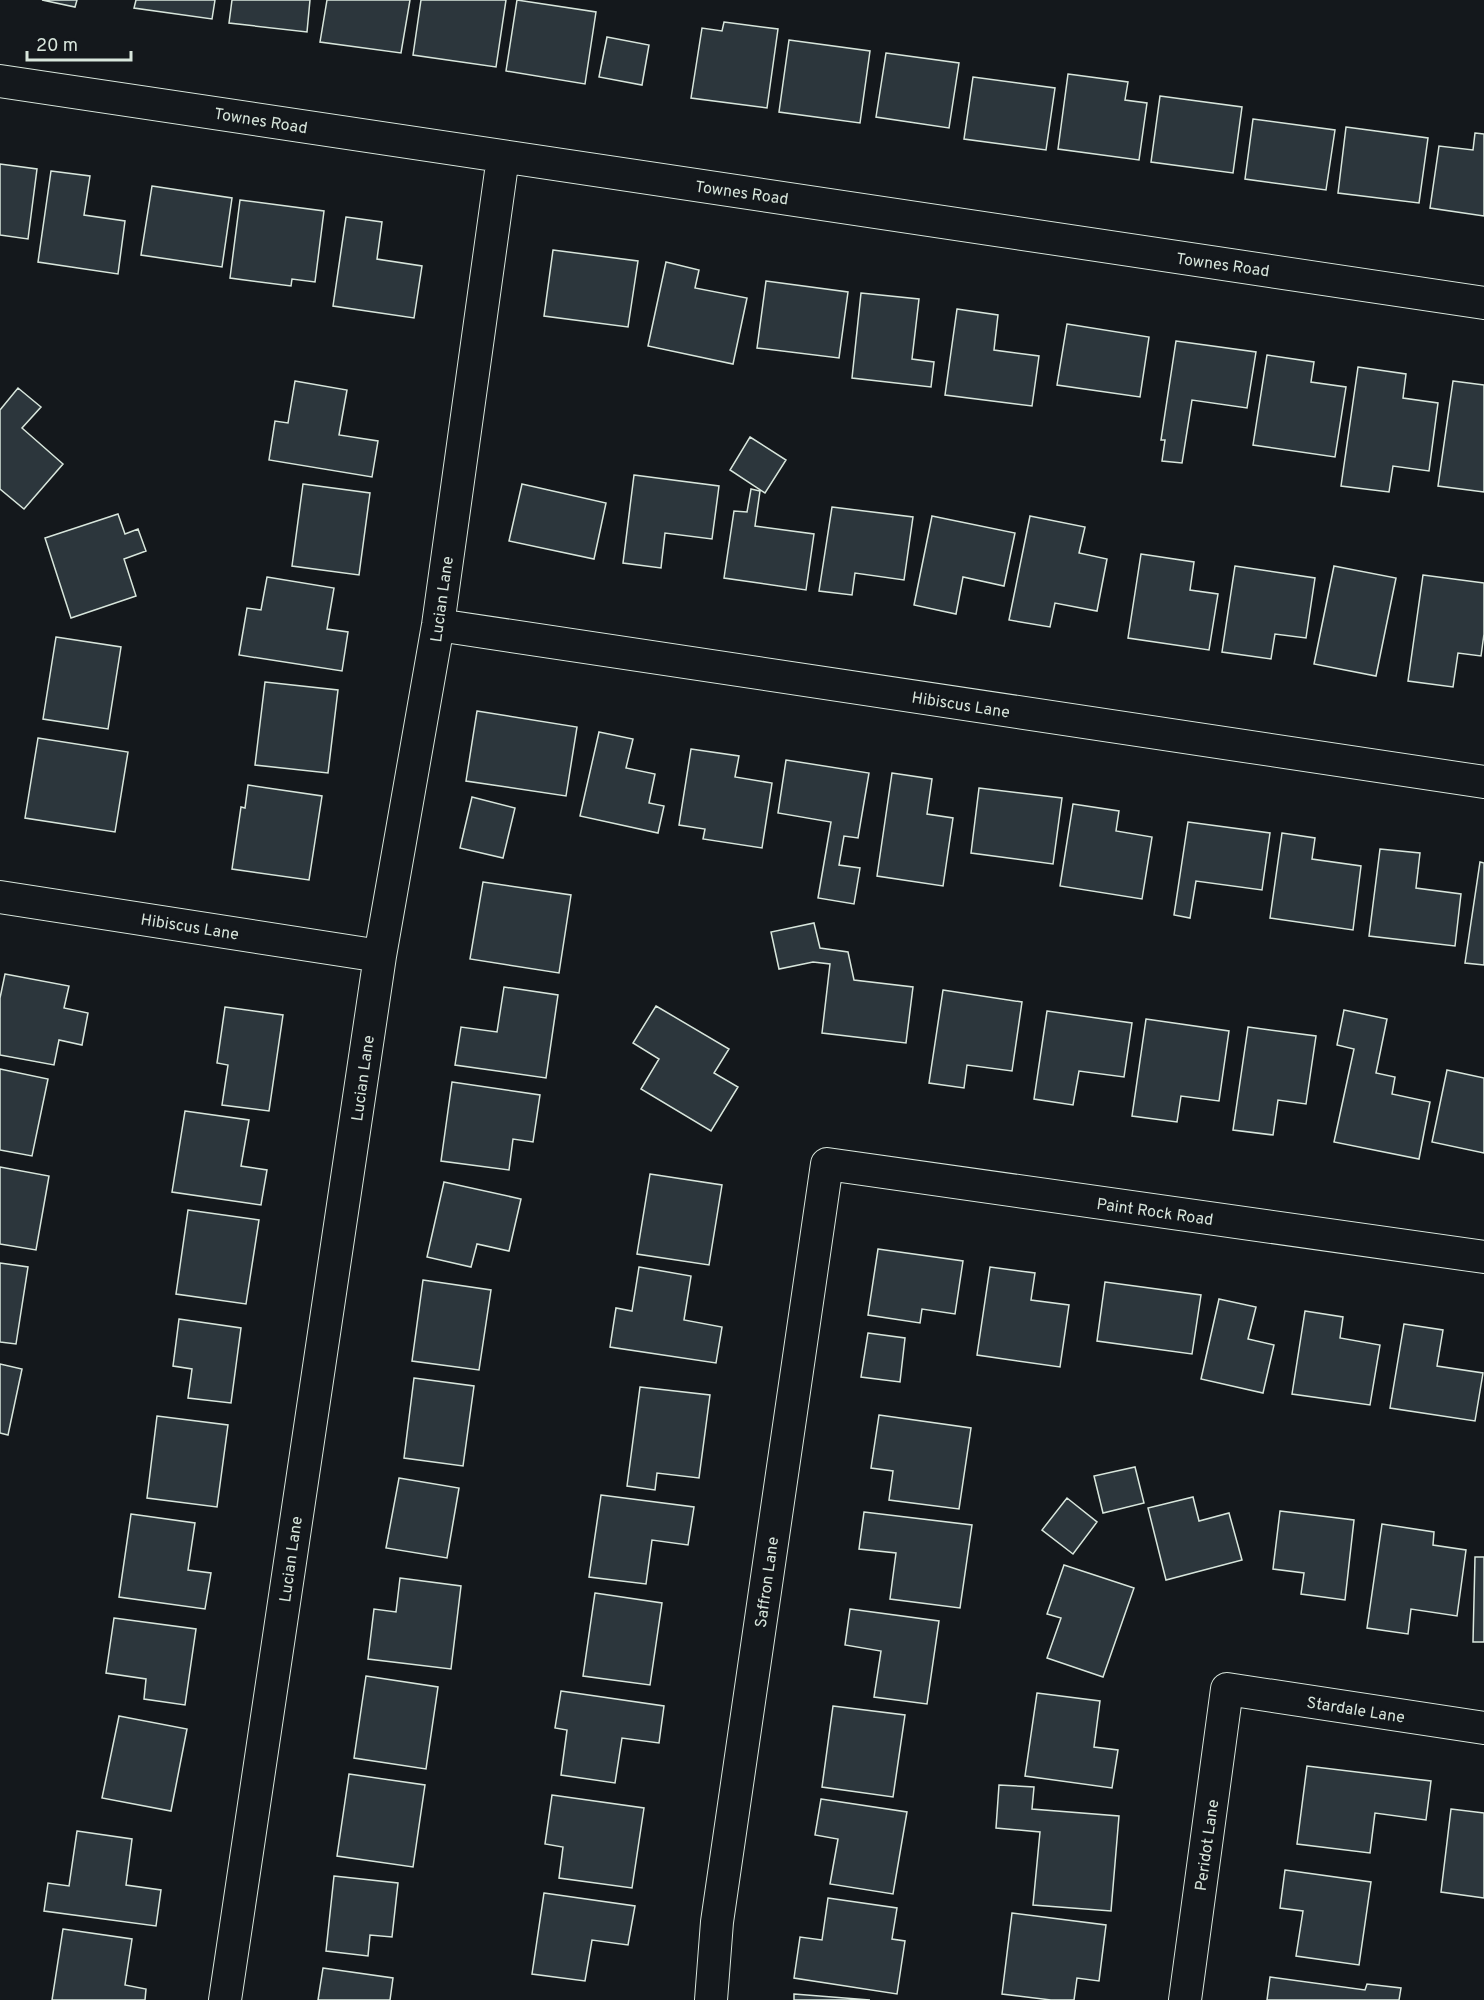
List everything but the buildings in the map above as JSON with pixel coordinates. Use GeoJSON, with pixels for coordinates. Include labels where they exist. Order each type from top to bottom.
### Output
{"type":"FeatureCollection","features":[{"type":"Feature","properties":{"kind":"street","name":"Townes Road"},"geometry":{"type":"LineString","coordinates":[[0,81],[1484,303]]}},
{"type":"Feature","properties":{"kind":"street","name":"Lucian Lane"},"geometry":{"type":"LineString","coordinates":[[225,2000],[380,956],[438,625],[503,157]]}},
{"type":"Feature","properties":{"kind":"street","name":"Hibiscus Lane"},"geometry":{"type":"LineString","coordinates":[[438,625],[1484,782]]}},
{"type":"Feature","properties":{"kind":"street","name":"Hibiscus Lane"},"geometry":{"type":"LineString","coordinates":[[0,897],[380,956]]}},
{"type":"Feature","properties":{"kind":"street","name":"Paint Rock Road"},"geometry":{"type":"LineString","coordinates":[[827,1164],[1484,1257]]}},
{"type":"Feature","properties":{"kind":"street","name":"Saffron Lane"},"geometry":{"type":"LineString","coordinates":[[711,2000],[717,1922],[827,1164]]}},
{"type":"Feature","properties":{"kind":"street","name":"Stardale Lane"},"geometry":{"type":"LineString","coordinates":[[1227,1689],[1484,1728]]}},
{"type":"Feature","properties":{"kind":"street","name":"Peridot Lane"},"geometry":{"type":"LineString","coordinates":[[1185,2000],[1227,1689]]}}]}
